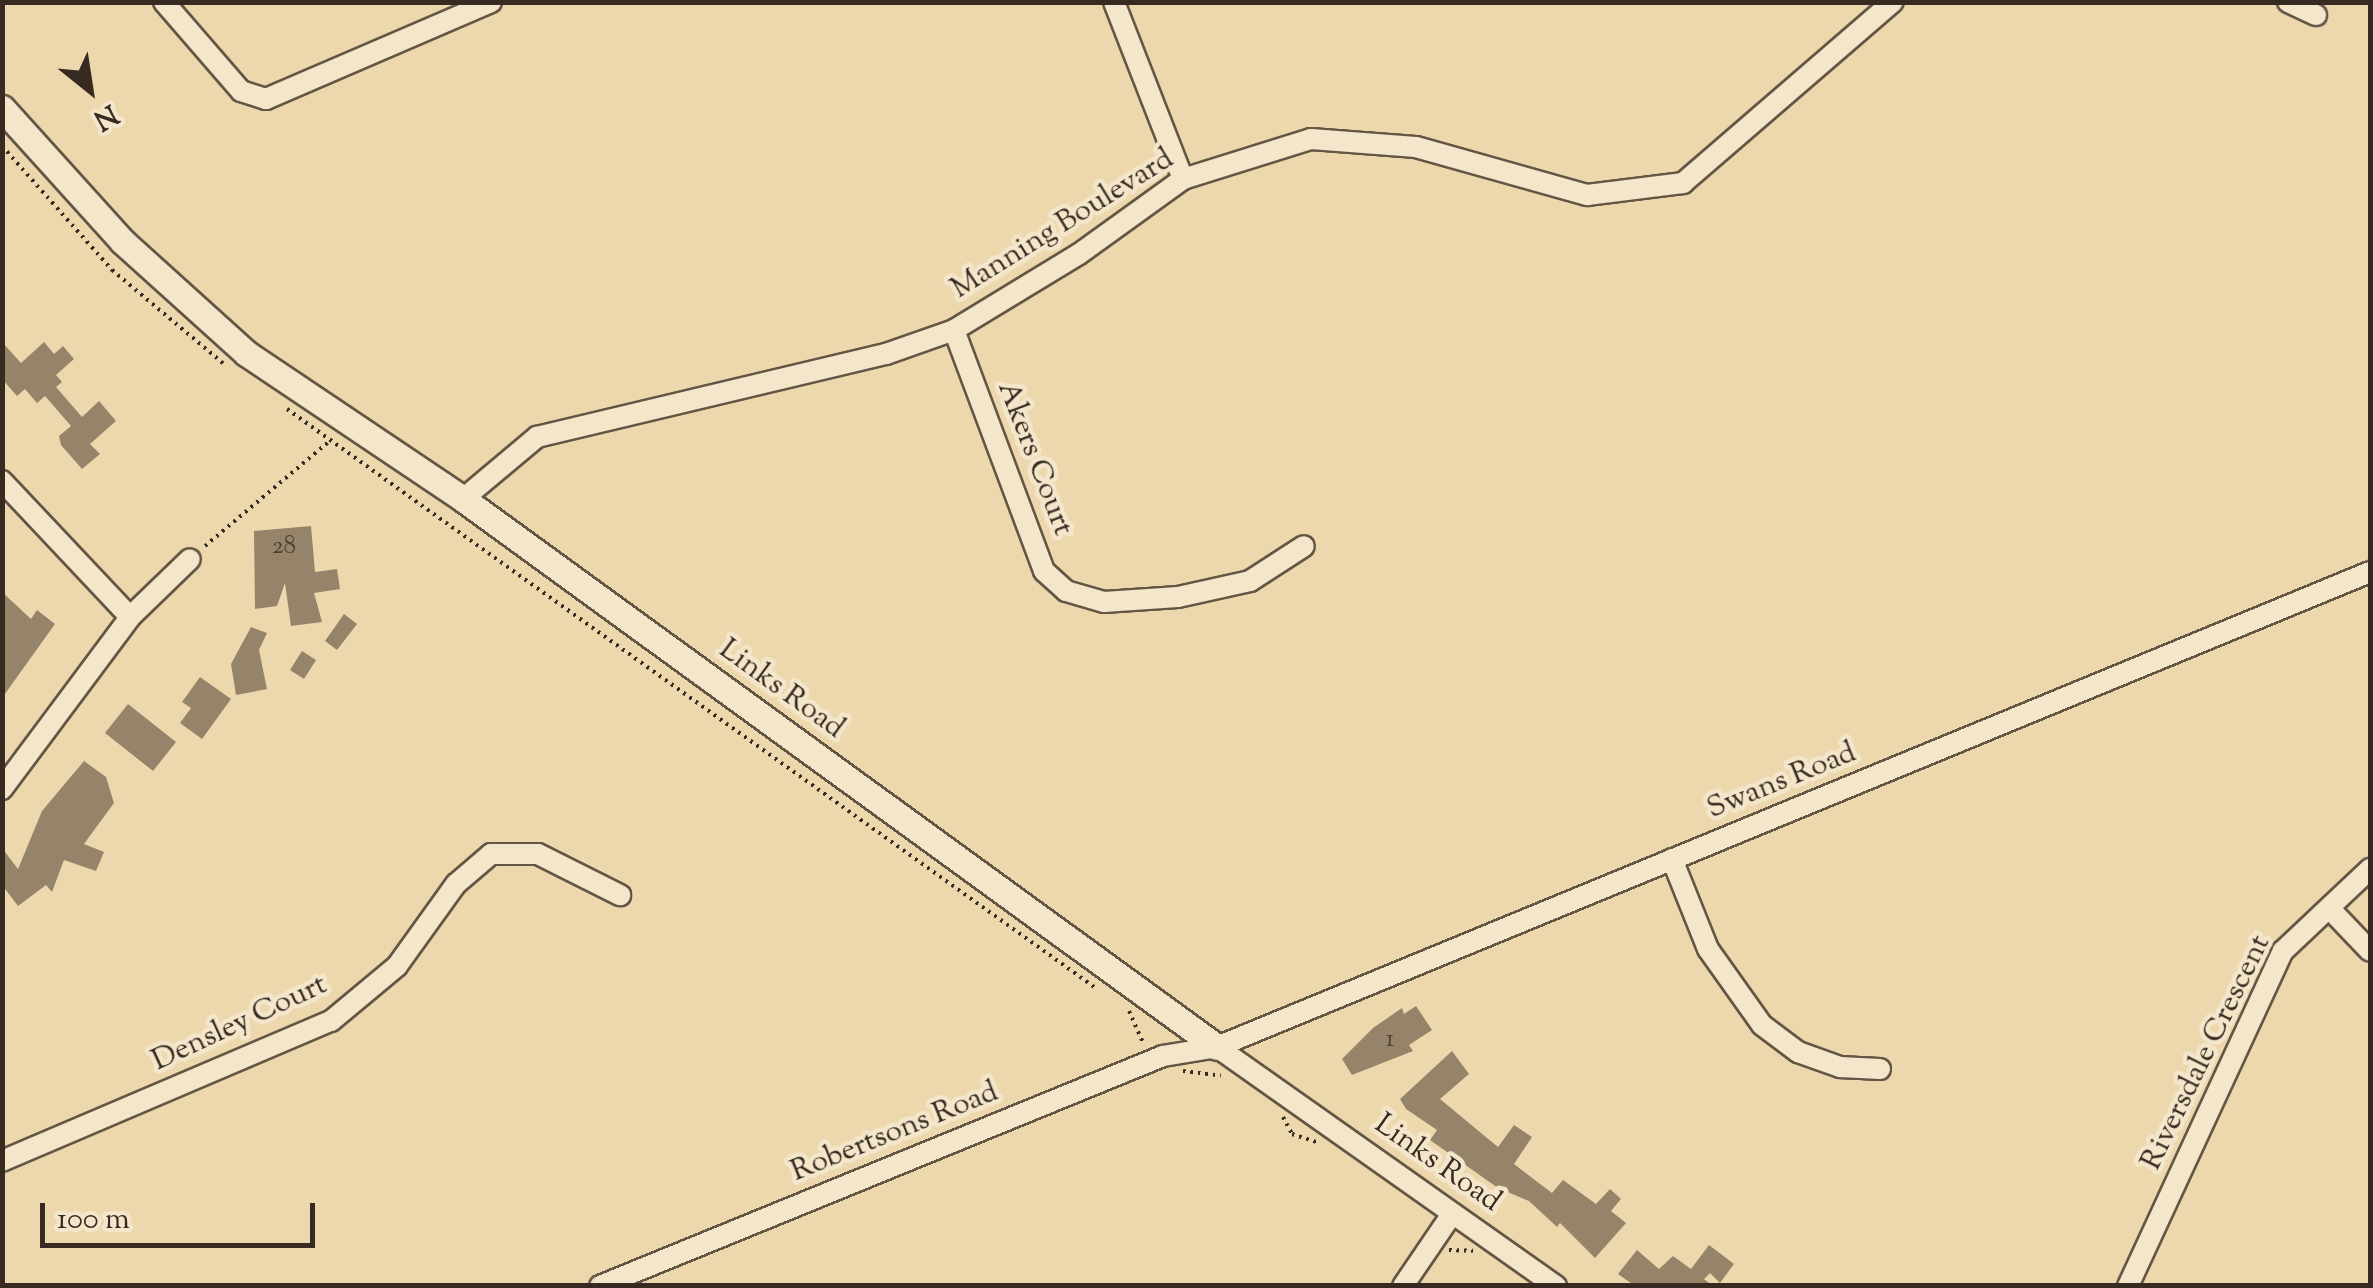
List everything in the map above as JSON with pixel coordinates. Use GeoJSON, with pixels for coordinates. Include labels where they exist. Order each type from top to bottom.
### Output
{"type":"FeatureCollection","features":[{"type":"Feature","properties":{"kind":"street"},"geometry":{"type":"LineString","coordinates":[[164,2],[241,91],[266,98],[491,2]]}},
{"type":"Feature","properties":{"kind":"street"},"geometry":{"type":"LineString","coordinates":[[1114,2],[1184,179]]}},
{"type":"Feature","properties":{"kind":"street","name":"Manning Boulevard"},"geometry":{"type":"LineString","coordinates":[[463,499],[537,437],[886,354],[954,330],[1079,254],[1184,179],[1311,139],[1416,147],[1588,195],[1682,183],[1892,2]]}},
{"type":"Feature","properties":{"kind":"street"},"geometry":{"type":"LineString","coordinates":[[2288,2],[2316,15]]}},
{"type":"Feature","properties":{"kind":"street","name":"Links Road"},"geometry":{"type":"LineString","coordinates":[[2,108],[122,241],[246,354],[463,499],[1217,1047],[1556,1286]]}},
{"type":"Feature","properties":{"kind":"street","name":"Akers Court"},"geometry":{"type":"LineString","coordinates":[[954,330],[1044,570],[1066,591],[1104,602],[1178,597],[1250,580],[1304,546]]}},
{"type":"Feature","properties":{"kind":"street"},"geometry":{"type":"LineString","coordinates":[[2,481],[130,617]]}},
{"type":"Feature","properties":{"kind":"street"},"geometry":{"type":"LineString","coordinates":[[2,789],[130,617],[190,559]]}},
{"type":"Feature","properties":{"kind":"street","name":"Swans Road"},"geometry":{"type":"LineString","coordinates":[[1217,1047],[2370,572]]}},
{"type":"Feature","properties":{"kind":"street","name":"Densley Court"},"geometry":{"type":"LineString","coordinates":[[2,1161],[331,1021],[398,966],[456,884],[491,854],[538,854],[620,895]]}},
{"type":"Feature","properties":{"kind":"street"},"geometry":{"type":"LineString","coordinates":[[1672,859],[1708,948],[1762,1025],[1798,1052],[1840,1067],[1880,1070]]}},
{"type":"Feature","properties":{"kind":"street","name":"Riversdale Crescent"},"geometry":{"type":"LineString","coordinates":[[2128,1286],[2284,950],[2370,870]]}},
{"type":"Feature","properties":{"kind":"street"},"geometry":{"type":"LineString","coordinates":[[2329,908],[2370,951]]}},
{"type":"Feature","properties":{"kind":"street","name":"Robertsons Road"},"geometry":{"type":"LineString","coordinates":[[600,1286],[1163,1056],[1217,1047]]}},
{"type":"Feature","properties":{"kind":"street"},"geometry":{"type":"LineString","coordinates":[[1403,1286],[1452,1214]]}},
{"type":"Feature","properties":{"kind":"path"},"geometry":{"type":"LineString","coordinates":[[2,146],[112,270],[226,365]]}},
{"type":"Feature","properties":{"kind":"path"},"geometry":{"type":"LineString","coordinates":[[271,398],[1130,1012],[1138,1040],[1190,1076],[1218,1073],[1231,1082]]}},
{"type":"Feature","properties":{"kind":"path"},"geometry":{"type":"LineString","coordinates":[[190,559],[331,440]]}},
{"type":"Feature","properties":{"kind":"path"},"geometry":{"type":"LineString","coordinates":[[1271,1110],[1292,1134],[1325,1145]]}},
{"type":"Feature","properties":{"kind":"path"},"geometry":{"type":"LineString","coordinates":[[1434,1240],[1484,1259]]}},
{"type":"Feature","properties":{"kind":"building"},"geometry":{"type":"Polygon","coordinates":[[[2,342],[21,363],[44,342],[54,354],[63,346],[74,359],[56,375],[62,382],[56,387],[82,417],[99,401],[116,421],[90,444],[100,454],[82,469],[61,445],[59,436],[71,426],[45,396],[37,403],[25,389],[17,396],[2,379],[2,342]]]}},
{"type":"Feature","properties":{"kind":"building"},"geometry":{"type":"Polygon","coordinates":[[[311,526],[315,572],[337,569],[340,589],[314,593],[322,622],[291,626],[285,583],[277,606],[255,609],[254,531],[311,526]]]}},
{"type":"Feature","properties":{"kind":"building"},"geometry":{"type":"Polygon","coordinates":[[[2,592],[31,619],[37,610],[55,624],[2,698],[2,592]]]}},
{"type":"Feature","properties":{"kind":"building"},"geometry":{"type":"Polygon","coordinates":[[[344,614],[357,624],[337,650],[325,641],[344,614]]]}},
{"type":"Feature","properties":{"kind":"building"},"geometry":{"type":"Polygon","coordinates":[[[251,627],[267,633],[259,650],[267,689],[236,695],[231,664],[251,627]]]}},
{"type":"Feature","properties":{"kind":"building"},"geometry":{"type":"Polygon","coordinates":[[[302,651],[316,660],[304,679],[290,670],[302,651]]]}},
{"type":"Feature","properties":{"kind":"building"},"geometry":{"type":"Polygon","coordinates":[[[200,677],[231,699],[202,739],[180,723],[191,708],[182,702],[200,677]]]}},
{"type":"Feature","properties":{"kind":"building"},"geometry":{"type":"Polygon","coordinates":[[[128,704],[176,742],[153,771],[105,733],[128,704]]]}},
{"type":"Feature","properties":{"kind":"building"},"geometry":{"type":"Polygon","coordinates":[[[84,761],[106,777],[114,803],[84,844],[104,852],[96,871],[64,860],[52,892],[46,885],[18,906],[2,885],[2,848],[18,869],[42,811],[84,761]]]}},
{"type":"Feature","properties":{"kind":"building"},"geometry":{"type":"Polygon","coordinates":[[[1416,1006],[1432,1030],[1409,1045],[1413,1051],[1352,1075],[1342,1059],[1373,1028],[1402,1008],[1404,1014],[1416,1006]]]}},
{"type":"Feature","properties":{"kind":"building"},"geometry":{"type":"Polygon","coordinates":[[[1452,1051],[1469,1074],[1440,1099],[1498,1147],[1514,1125],[1532,1137],[1514,1164],[1552,1193],[1563,1180],[1596,1204],[1610,1189],[1621,1199],[1611,1211],[1626,1223],[1595,1258],[1560,1223],[1557,1227],[1529,1201],[1498,1188],[1430,1140],[1437,1130],[1406,1109],[1400,1099],[1452,1051]]]}},
{"type":"Feature","properties":{"kind":"building"},"geometry":{"type":"Polygon","coordinates":[[[1709,1245],[1734,1264],[1720,1283],[1710,1273],[1704,1279],[1713,1286],[1635,1286],[1618,1274],[1637,1250],[1659,1269],[1673,1256],[1691,1269],[1709,1245]]]}}]}
